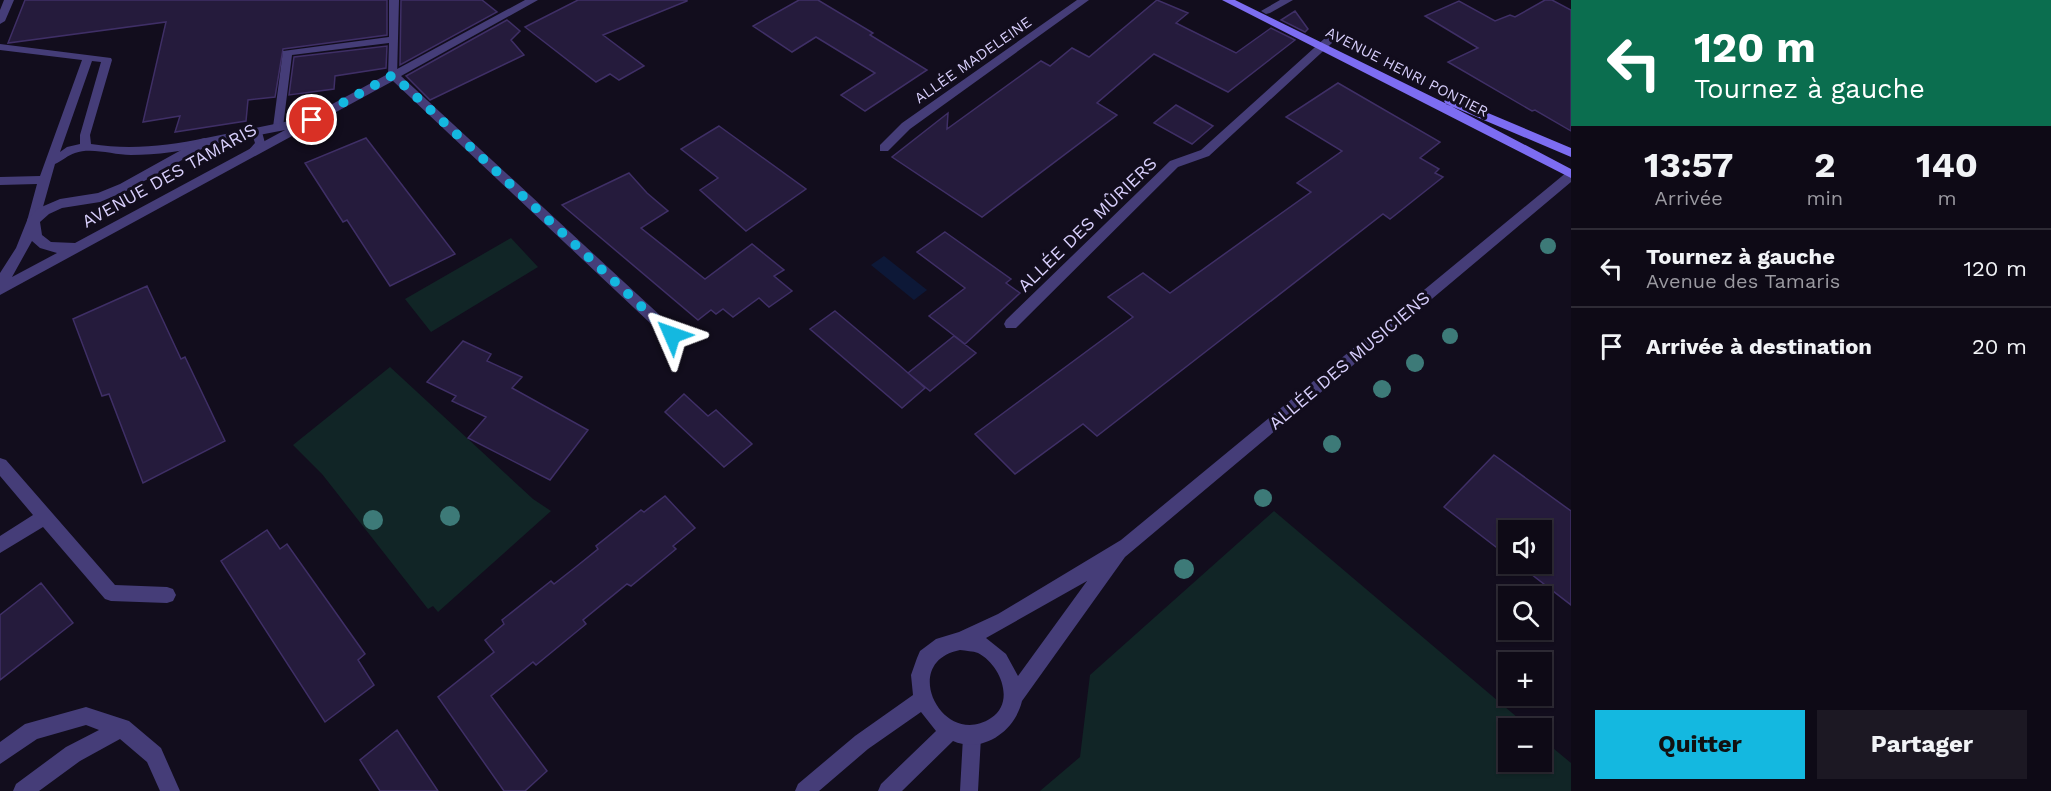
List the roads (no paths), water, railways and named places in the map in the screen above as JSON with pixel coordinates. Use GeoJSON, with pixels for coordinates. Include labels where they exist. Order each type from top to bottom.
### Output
{"type":"FeatureCollection","features":[{"type":"Feature","properties":{"kind":"street","name":"AVENUE DES TAMARIS"},"geometry":{"type":"LineString","coordinates":[[0,291],[533,0]]}},
{"type":"Feature","properties":{"kind":"street","name":"ALLÉE MADELEINE"},"geometry":{"type":"LineString","coordinates":[[884,148],[906,126],[1084,0]]}},
{"type":"Feature","properties":{"kind":"street","name":"AVENUE HENRI PONTIER"},"geometry":{"type":"LineString","coordinates":[[1227,0],[1442,98],[1571,153]]}},
{"type":"Feature","properties":{"kind":"street","name":"AVENUE HENRI PONTIER"},"geometry":{"type":"LineString","coordinates":[[1243,0],[1571,175]]}},
{"type":"Feature","properties":{"kind":"street"},"geometry":{"type":"LineString","coordinates":[[1266,11],[1288,0]]}},
{"type":"Feature","properties":{"kind":"street","name":"ALLÉE DES MÛRIERS"},"geometry":{"type":"LineString","coordinates":[[1011,324],[1174,164],[1205,153],[1325,44]]}},
{"type":"Feature","properties":{"kind":"street"},"geometry":{"type":"LineString","coordinates":[[393,75],[672,335]]}},
{"type":"Feature","properties":{"kind":"street","name":"AVENUE DES TAMARIS"},"geometry":{"type":"LineString","coordinates":[[77,248],[53,248],[38,241],[33,233],[33,221],[44,211],[60,204],[100,197],[124,187],[205,142],[312,120]]}},
{"type":"Feature","properties":{"kind":"street","name":"ALLÉE DES MUSICIENS"},"geometry":{"type":"LineString","coordinates":[[960,641],[996,625],[1057,592],[1127,546],[1571,175]]}},
{"type":"Feature","properties":{"kind":"street"},"geometry":{"type":"LineString","coordinates":[[0,285],[22,249],[33,221]]}},
{"type":"Feature","properties":{"kind":"street"},"geometry":{"type":"LineString","coordinates":[[0,465],[111,593],[167,595]]}},
{"type":"Feature","properties":{"kind":"street"},"geometry":{"type":"LineString","coordinates":[[0,545],[44,517]]}},
{"type":"Feature","properties":{"kind":"street","name":"ALLÉE DES MUSICIENS"},"geometry":{"type":"LineString","coordinates":[[1013,698],[1076,608],[1127,546]]}},
{"type":"Feature","properties":{"kind":"street"},"geometry":{"type":"LineString","coordinates":[[960,641],[981,645],[999,658],[1010,676],[1013,698],[1007,718],[992,732],[972,737],[950,731],[933,718],[922,700],[920,678],[927,659],[941,645],[960,641]]}},
{"type":"Feature","properties":{"kind":"street"},"geometry":{"type":"LineString","coordinates":[[805,791],[886,722],[922,700]]}},
{"type":"Feature","properties":{"kind":"street"},"geometry":{"type":"LineString","coordinates":[[0,754],[32,731],[86,716],[122,728],[154,755],[170,791]]}},
{"type":"Feature","properties":{"kind":"street"},"geometry":{"type":"LineString","coordinates":[[23,791],[73,754],[122,728]]}},
{"type":"Feature","properties":{"kind":"street"},"geometry":{"type":"LineString","coordinates":[[888,791],[950,731]]}},
{"type":"Feature","properties":{"kind":"lane"},"geometry":{"type":"LineString","coordinates":[[0,21],[9,0]]}},
{"type":"Feature","properties":{"kind":"lane"},"geometry":{"type":"LineString","coordinates":[[393,75],[394,0]]}},
{"type":"Feature","properties":{"kind":"lane"},"geometry":{"type":"LineString","coordinates":[[278,127],[287,53],[393,39]]}},
{"type":"Feature","properties":{"kind":"lane"},"geometry":{"type":"LineString","coordinates":[[0,47],[107,60],[85,135],[86,147]]}},
{"type":"Feature","properties":{"kind":"lane"},"geometry":{"type":"LineString","coordinates":[[33,221],[44,180],[53,161],[88,58]]}},
{"type":"Feature","properties":{"kind":"lane"},"geometry":{"type":"LineString","coordinates":[[252,132],[258,135],[261,142],[260,146],[252,152]]}},
{"type":"Feature","properties":{"kind":"lane"},"geometry":{"type":"LineString","coordinates":[[53,161],[71,150],[86,147],[113,152],[156,151],[205,142]]}},
{"type":"Feature","properties":{"kind":"lane"},"geometry":{"type":"LineString","coordinates":[[0,181],[44,180]]}},
{"type":"Feature","properties":{"kind":"lane"},"geometry":{"type":"LineString","coordinates":[[969,791],[972,737]]}},
{"type":"Feature","properties":{"kind":"water"},"geometry":{"type":"Polygon","coordinates":[[[884,256],[927,290],[914,300],[871,265],[884,256]]]}}]}
